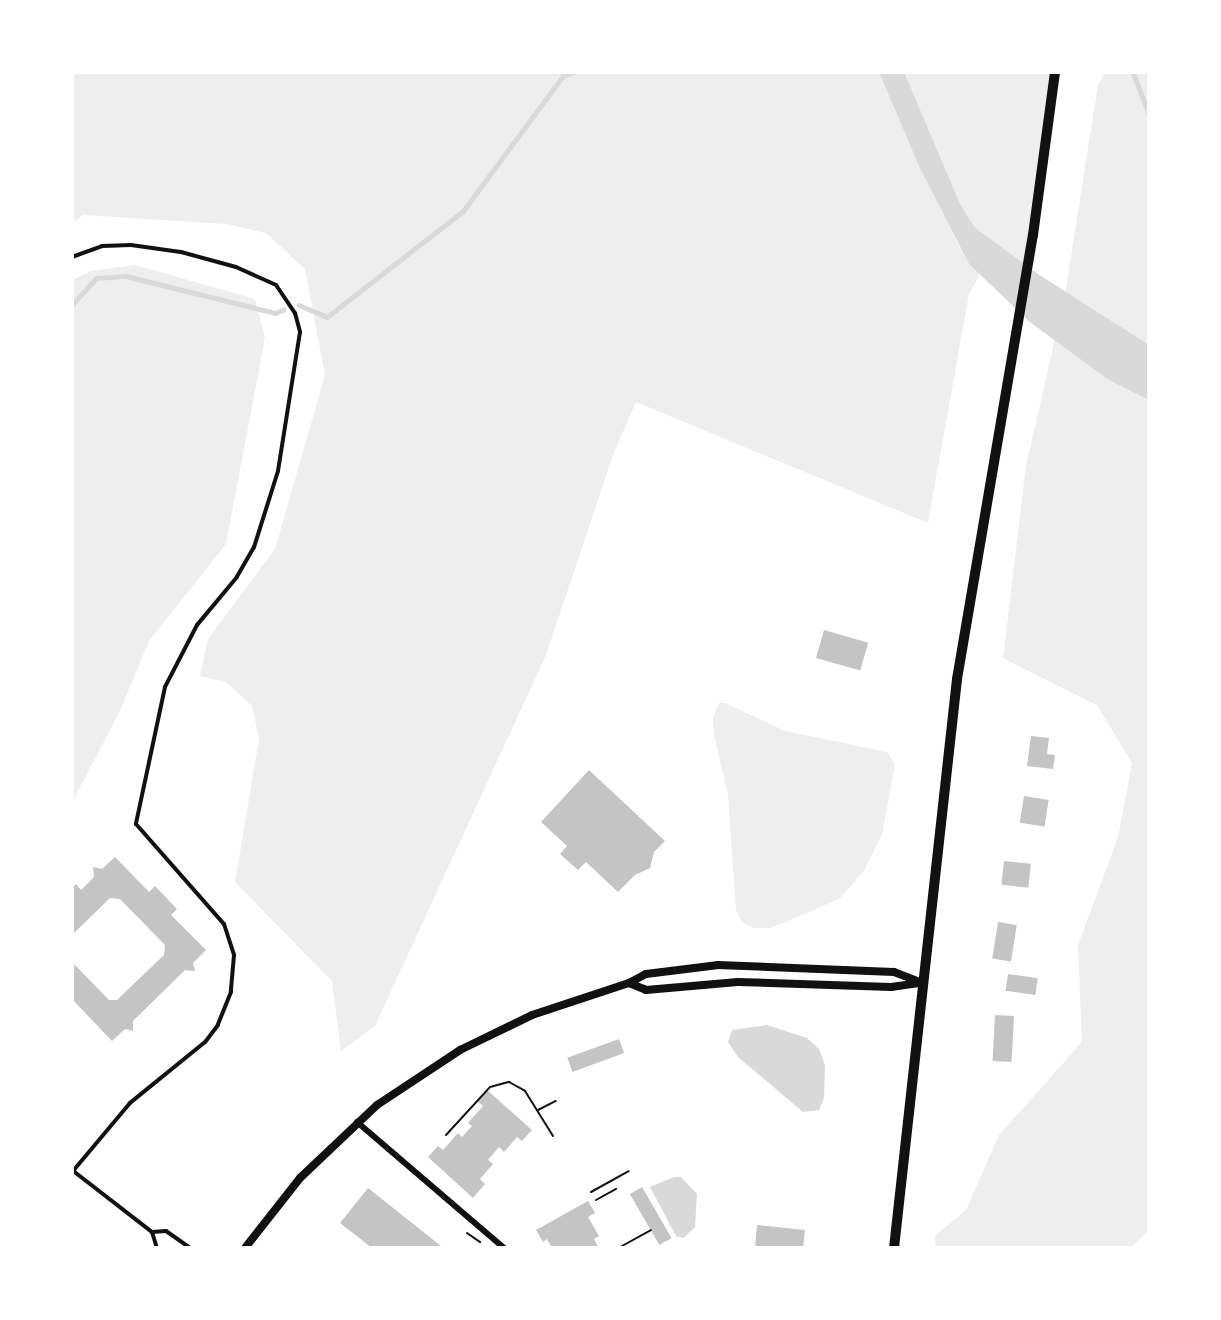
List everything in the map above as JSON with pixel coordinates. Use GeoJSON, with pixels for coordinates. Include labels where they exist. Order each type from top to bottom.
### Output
{"type":"FeatureCollection","features":[{"type":"Feature","properties":{"kind":"main road"},"geometry":{"type":"LineString","coordinates":[[894,1248],[957,679],[1033,236],[1055,72]]}},
{"type":"Feature","properties":{"kind":"street"},"geometry":{"type":"LineString","coordinates":[[244,1248],[300,1178],[357,1122],[419,1074],[470,1045],[551,1008],[629,983],[646,974],[740,964],[894,972],[922,983]]}},
{"type":"Feature","properties":{"kind":"street"},"geometry":{"type":"LineString","coordinates":[[629,983],[646,990],[738,982],[891,987],[922,983]]}},
{"type":"Feature","properties":{"kind":"street"},"geometry":{"type":"LineString","coordinates":[[357,1122],[504,1248]]}},
{"type":"Feature","properties":{"kind":"lane"},"geometry":{"type":"LineString","coordinates":[[72,257],[102,246],[131,245],[181,252],[236,267],[276,285],[295,313],[300,332],[278,471],[254,547],[237,577],[197,625],[165,687],[136,824],[224,924],[234,955],[231,994],[205,1042],[130,1103],[73,1170],[152,1232],[157,1248]]}},
{"type":"Feature","properties":{"kind":"lane"},"geometry":{"type":"LineString","coordinates":[[152,1232],[166,1231],[190,1248]]}},
{"type":"Feature","properties":{"kind":"path"},"geometry":{"type":"LineString","coordinates":[[446,1135],[493,1084],[517,1085],[538,1110],[553,1136]]}},
{"type":"Feature","properties":{"kind":"path"},"geometry":{"type":"LineString","coordinates":[[538,1110],[556,1101]]}},
{"type":"Feature","properties":{"kind":"path"},"geometry":{"type":"LineString","coordinates":[[591,1192],[630,1171]]}},
{"type":"Feature","properties":{"kind":"path"},"geometry":{"type":"LineString","coordinates":[[596,1200],[616,1188]]}},
{"type":"Feature","properties":{"kind":"path"},"geometry":{"type":"LineString","coordinates":[[622,1246],[651,1230]]}},
{"type":"Feature","properties":{"kind":"shaded area"},"geometry":{"type":"Polygon","coordinates":[[[72,72],[879,72],[957,242],[969,264],[980,274],[969,294],[928,523],[636,402],[613,455],[546,655],[375,1026],[341,1051],[332,981],[235,882],[259,739],[252,706],[226,682],[200,676],[208,639],[275,549],[325,375],[305,269],[266,233],[226,224],[83,215],[72,223],[72,72]]]}},
{"type":"Feature","properties":{"kind":"shaded area"},"geometry":{"type":"Polygon","coordinates":[[[879,72],[904,72],[960,204],[974,227],[1038,274],[1149,345],[1149,400],[1109,380],[1031,323],[969,264],[919,166],[879,72]]]}},
{"type":"Feature","properties":{"kind":"shaded area"},"geometry":{"type":"Polygon","coordinates":[[[892,72],[1055,72],[1025,283],[967,229],[892,72]]]}},
{"type":"Feature","properties":{"kind":"shaded area"},"geometry":{"type":"Polygon","coordinates":[[[1105,72],[1149,72],[1149,1230],[1131,1248],[935,1248],[935,1236],[966,1210],[999,1135],[1082,1042],[1078,945],[1118,837],[1132,763],[1097,705],[1003,658],[1026,466],[1065,295],[1098,84],[1105,72]]]}},
{"type":"Feature","properties":{"kind":"shaded area"},"geometry":{"type":"Polygon","coordinates":[[[135,265],[255,299],[265,338],[226,544],[149,641],[120,711],[74,799],[72,280],[91,271],[135,265]]]}},
{"type":"Feature","properties":{"kind":"shaded area"},"geometry":{"type":"Polygon","coordinates":[[[719,703],[725,703],[785,731],[887,752],[895,765],[882,835],[864,871],[839,899],[771,928],[753,928],[742,922],[736,910],[728,795],[714,735],[713,718],[719,703]]]}},
{"type":"Feature","properties":{"kind":"shaded area"},"geometry":{"type":"Polygon","coordinates":[[[767,1025],[807,1038],[819,1049],[825,1065],[824,1098],[819,1110],[803,1112],[738,1057],[728,1042],[732,1030],[767,1025]]]}},
{"type":"Feature","properties":{"kind":"shaded area"},"geometry":{"type":"Polygon","coordinates":[[[674,1177],[681,1177],[697,1194],[695,1227],[684,1238],[676,1236],[650,1187],[674,1177]]]}},
{"type":"Feature","properties":{"kind":"building"},"geometry":{"type":"Polygon","coordinates":[[[824,630],[868,643],[860,671],[816,658],[824,630]]]}},
{"type":"Feature","properties":{"kind":"building"},"geometry":{"type":"Polygon","coordinates":[[[1031,736],[1049,738],[1047,754],[1055,755],[1053,769],[1027,766],[1031,736]]]}},
{"type":"Feature","properties":{"kind":"building"},"geometry":{"type":"Polygon","coordinates":[[[589,770],[665,841],[654,852],[650,868],[635,875],[618,892],[586,862],[578,870],[560,854],[567,846],[541,822],[589,770]]]}},
{"type":"Feature","properties":{"kind":"building"},"geometry":{"type":"Polygon","coordinates":[[[1024,796],[1049,800],[1044,827],[1020,823],[1024,796]]]}},
{"type":"Feature","properties":{"kind":"building"},"geometry":{"type":"Polygon","coordinates":[[[115,857],[149,892],[155,886],[177,909],[171,915],[206,950],[193,963],[195,971],[185,970],[133,1021],[133,1031],[125,1029],[112,1041],[72,999],[72,962],[109,1000],[117,1000],[164,955],[165,945],[120,899],[110,898],[72,935],[72,888],[76,884],[81,890],[94,877],[93,867],[102,869],[115,857]]]}},
{"type":"Feature","properties":{"kind":"building"},"geometry":{"type":"Polygon","coordinates":[[[1004,861],[1031,864],[1028,888],[1001,885],[1004,861]]]}},
{"type":"Feature","properties":{"kind":"building"},"geometry":{"type":"Polygon","coordinates":[[[998,922],[1017,925],[1011,962],[992,959],[998,922]]]}},
{"type":"Feature","properties":{"kind":"building"},"geometry":{"type":"Polygon","coordinates":[[[1008,974],[1038,978],[1035,995],[1006,991],[1008,974]]]}},
{"type":"Feature","properties":{"kind":"building"},"geometry":{"type":"Polygon","coordinates":[[[995,1015],[1014,1016],[1012,1062],[993,1061],[995,1015]]]}},
{"type":"Feature","properties":{"kind":"building"},"geometry":{"type":"Polygon","coordinates":[[[619,1039],[624,1053],[572,1072],[567,1058],[619,1039]]]}},
{"type":"Feature","properties":{"kind":"building"},"geometry":{"type":"Polygon","coordinates":[[[487,1090],[532,1130],[522,1141],[517,1137],[504,1152],[499,1147],[488,1160],[493,1164],[480,1179],[485,1184],[473,1198],[428,1157],[438,1146],[443,1150],[458,1133],[462,1137],[472,1126],[468,1123],[483,1106],[477,1101],[487,1090]]]}},
{"type":"Feature","properties":{"kind":"building"},"geometry":{"type":"Polygon","coordinates":[[[642,1187],[672,1238],[659,1245],[630,1194],[642,1187]]]}},
{"type":"Feature","properties":{"kind":"building"},"geometry":{"type":"Polygon","coordinates":[[[368,1188],[441,1246],[440,1248],[372,1248],[340,1223],[368,1188]]]}},
{"type":"Feature","properties":{"kind":"building"},"geometry":{"type":"Polygon","coordinates":[[[588,1201],[595,1213],[588,1217],[599,1236],[594,1239],[599,1248],[552,1248],[547,1239],[543,1242],[536,1230],[588,1201]]]}},
{"type":"Feature","properties":{"kind":"building"},"geometry":{"type":"Polygon","coordinates":[[[757,1225],[805,1230],[803,1248],[755,1248],[757,1225]]]}},
{"type":"Feature","properties":{"kind":"waterway"},"geometry":{"type":"LineString","coordinates":[[299,305],[327,317],[463,211],[563,76],[574,72]]}},
{"type":"Feature","properties":{"kind":"waterway"},"geometry":{"type":"LineString","coordinates":[[1133,72],[1149,113]]}},
{"type":"Feature","properties":{"kind":"waterway"},"geometry":{"type":"LineString","coordinates":[[72,305],[96,278],[126,276],[275,313],[283,310]]}}]}
